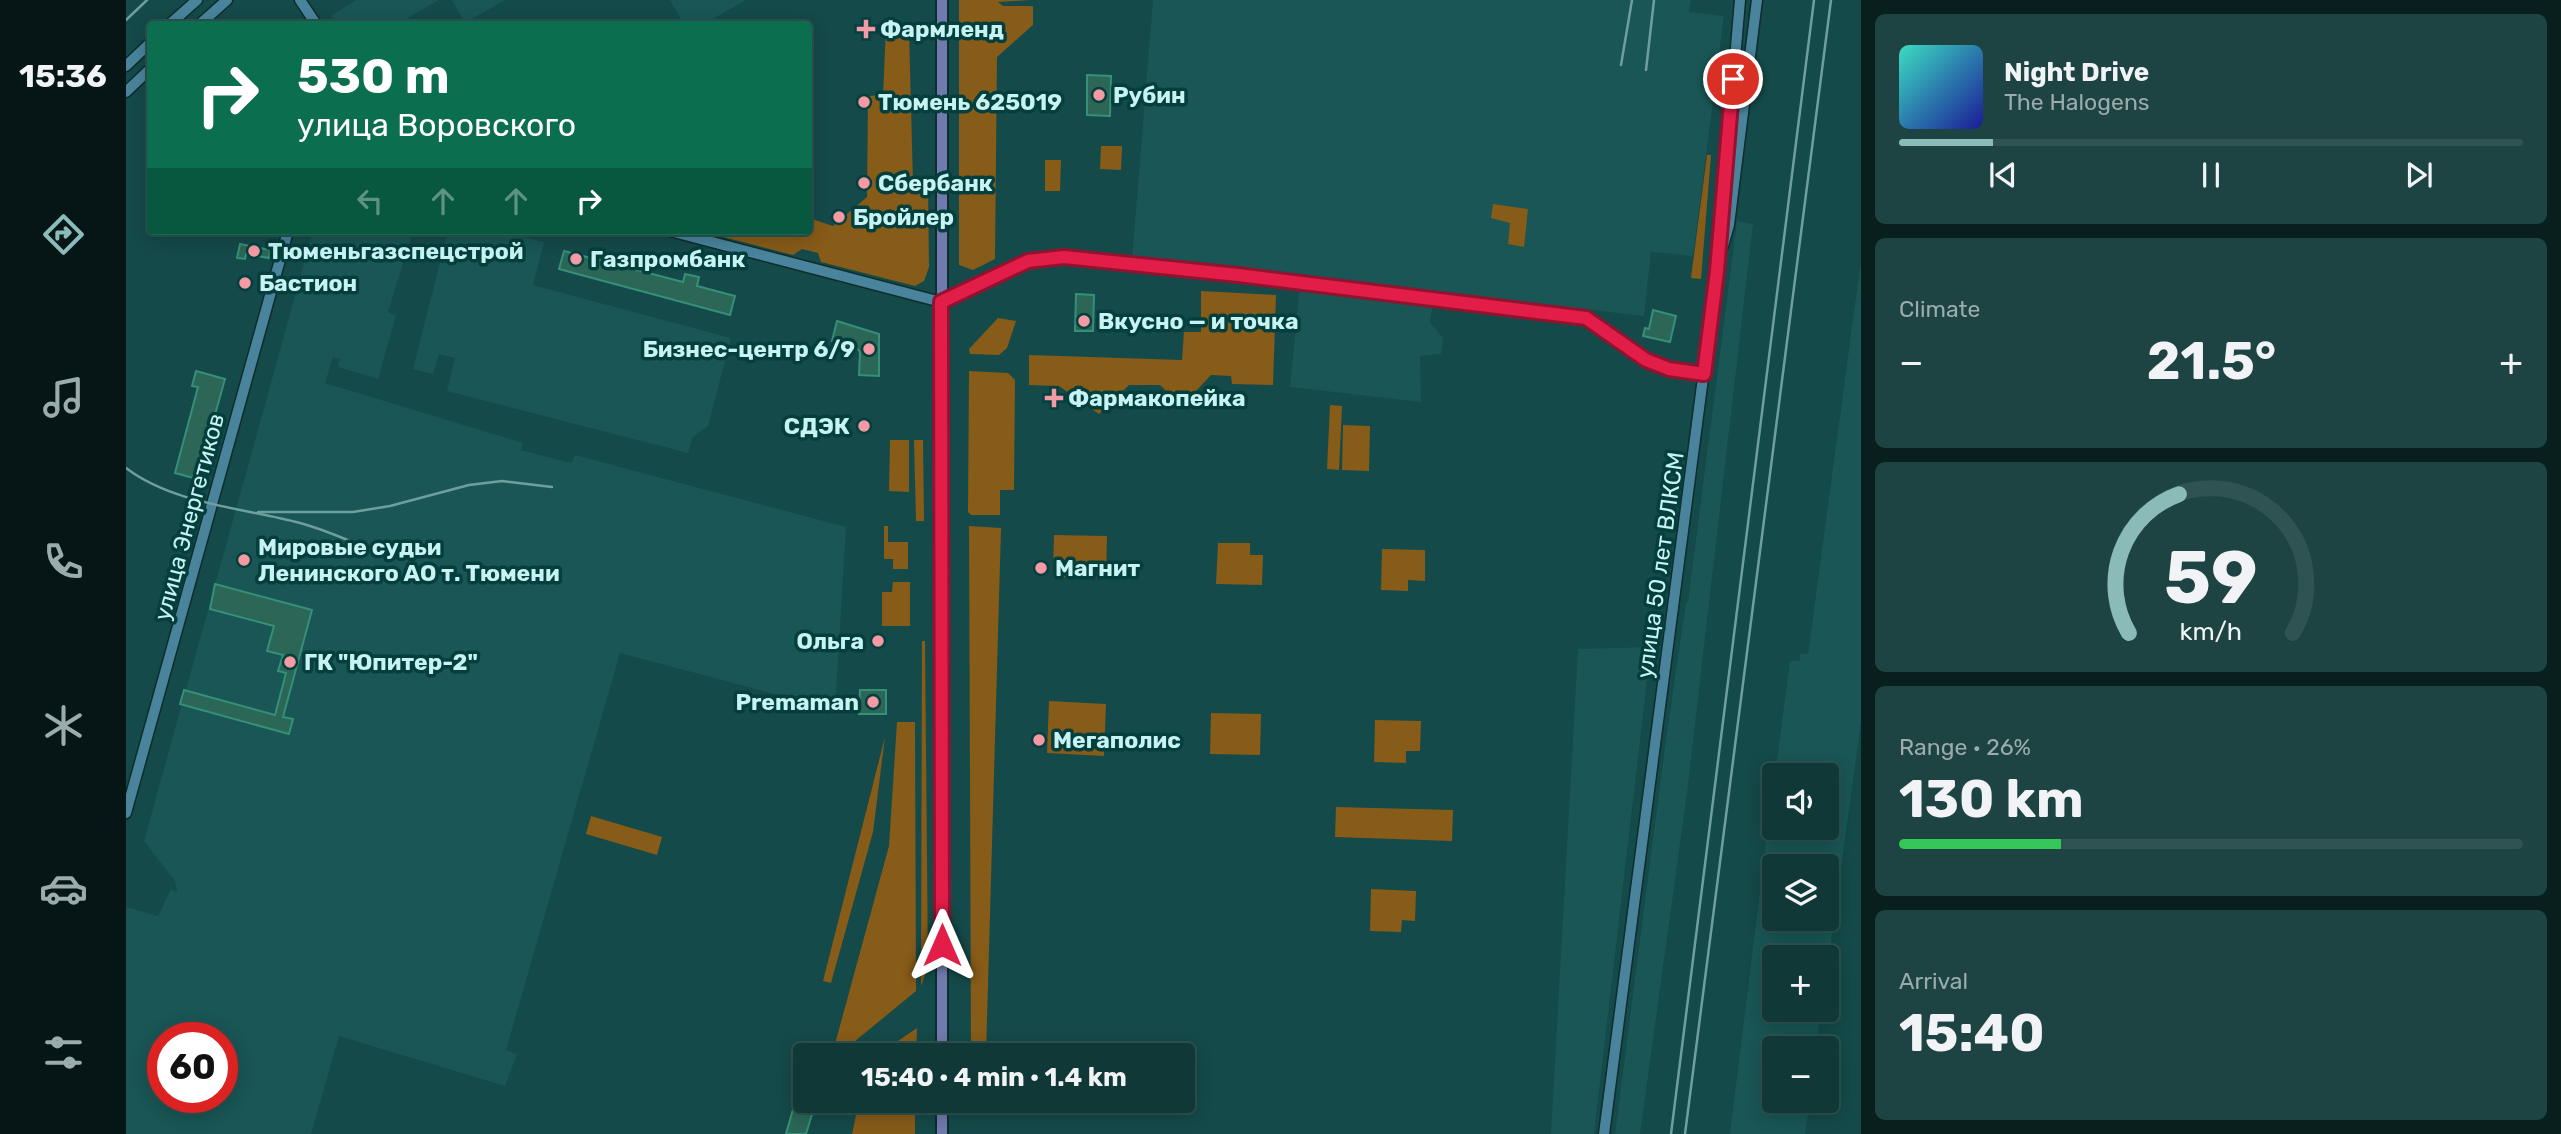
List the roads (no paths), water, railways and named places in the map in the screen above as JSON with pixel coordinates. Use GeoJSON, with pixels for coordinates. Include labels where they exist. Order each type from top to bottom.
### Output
{"type":"FeatureCollection","features":[{"type":"Feature","properties":{"kind":"main road"},"geometry":{"type":"LineString","coordinates":[[942,0],[942,1043]]}},
{"type":"Feature","properties":{"kind":"main road"},"geometry":{"type":"LineString","coordinates":[[942,1113],[942,1134]]}},
{"type":"Feature","properties":{"kind":"street"},"geometry":{"type":"LineString","coordinates":[[173,21],[197,0]]}},
{"type":"Feature","properties":{"kind":"street"},"geometry":{"type":"LineString","coordinates":[[203,21],[227,0]]}},
{"type":"Feature","properties":{"kind":"street"},"geometry":{"type":"LineString","coordinates":[[300,0],[314,21]]}},
{"type":"Feature","properties":{"kind":"street","name":"улица 50 лет ВЛКСМ"},"geometry":{"type":"LineString","coordinates":[[1604,1134],[1717,271],[1740,0]]}},
{"type":"Feature","properties":{"kind":"street"},"geometry":{"type":"LineString","coordinates":[[1717,271],[1728,225],[1757,0]]}},
{"type":"Feature","properties":{"kind":"street"},"geometry":{"type":"LineString","coordinates":[[126,66],[147,46]]}},
{"type":"Feature","properties":{"kind":"street"},"geometry":{"type":"LineString","coordinates":[[126,92],[147,72]]}},
{"type":"Feature","properties":{"kind":"street","name":"улица Энергетиков"},"geometry":{"type":"LineString","coordinates":[[126,813],[287,235]]}},
{"type":"Feature","properties":{"kind":"street"},"geometry":{"type":"LineString","coordinates":[[685,235],[941,302],[1028,261],[1064,257],[1232,274],[1586,318],[1646,360],[1669,369],[1704,374]]}},
{"type":"Feature","properties":{"kind":"railway"},"geometry":{"type":"LineString","coordinates":[[126,20],[147,0]]}},
{"type":"Feature","properties":{"kind":"railway"},"geometry":{"type":"LineString","coordinates":[[1621,65],[1632,0]]}},
{"type":"Feature","properties":{"kind":"railway"},"geometry":{"type":"LineString","coordinates":[[1646,70],[1654,0]]}},
{"type":"Feature","properties":{"kind":"railway"},"geometry":{"type":"LineString","coordinates":[[1671,1134],[1814,0]]}},
{"type":"Feature","properties":{"kind":"railway"},"geometry":{"type":"LineString","coordinates":[[1685,1134],[1831,0]]}},
{"type":"Feature","properties":{"kind":"railway"},"geometry":{"type":"LineString","coordinates":[[126,468],[165,490],[300,523],[391,556]]}},
{"type":"Feature","properties":{"kind":"railway"},"geometry":{"type":"LineString","coordinates":[[258,512],[353,512],[390,506],[469,485],[502,481],[552,487]]}},
{"type":"Feature","properties":{"kind":"place","name":"Фармленд"},"geometry":{"type":"Point","coordinates":[866,29]}},
{"type":"Feature","properties":{"kind":"place","name":"Рубин"},"geometry":{"type":"Point","coordinates":[1099,95]}},
{"type":"Feature","properties":{"kind":"place","name":"Тюмень 625019"},"geometry":{"type":"Point","coordinates":[864,102]}},
{"type":"Feature","properties":{"kind":"place","name":"Сбербанк"},"geometry":{"type":"Point","coordinates":[864,183]}},
{"type":"Feature","properties":{"kind":"place","name":"Бройлер"},"geometry":{"type":"Point","coordinates":[839,217]}},
{"type":"Feature","properties":{"kind":"place","name":"Тюменьгазспецстрой"},"geometry":{"type":"Point","coordinates":[254,251]}},
{"type":"Feature","properties":{"kind":"place","name":"Газпромбанк"},"geometry":{"type":"Point","coordinates":[576,259]}},
{"type":"Feature","properties":{"kind":"place","name":"Бастион"},"geometry":{"type":"Point","coordinates":[245,283]}},
{"type":"Feature","properties":{"kind":"place","name":"Вкусно — и точка"},"geometry":{"type":"Point","coordinates":[1084,321]}},
{"type":"Feature","properties":{"kind":"place","name":"Бизнес-центр 6/9"},"geometry":{"type":"Point","coordinates":[869,349]}},
{"type":"Feature","properties":{"kind":"place","name":"Фармакопейка"},"geometry":{"type":"Point","coordinates":[1054,398]}},
{"type":"Feature","properties":{"kind":"place","name":"СДЭК"},"geometry":{"type":"Point","coordinates":[864,426]}},
{"type":"Feature","properties":{"kind":"place","name":"Мировые судьи Ленинского АО т. Тюмени"},"geometry":{"type":"Point","coordinates":[244,560]}},
{"type":"Feature","properties":{"kind":"place","name":"Магнит"},"geometry":{"type":"Point","coordinates":[1041,568]}},
{"type":"Feature","properties":{"kind":"place","name":"Ольга"},"geometry":{"type":"Point","coordinates":[878,641]}},
{"type":"Feature","properties":{"kind":"place","name":"ГК \"Юпитер-2\""},"geometry":{"type":"Point","coordinates":[290,662]}},
{"type":"Feature","properties":{"kind":"place","name":"Premaman"},"geometry":{"type":"Point","coordinates":[873,702]}},
{"type":"Feature","properties":{"kind":"place","name":"Мегаполис"},"geometry":{"type":"Point","coordinates":[1039,740]}}]}
